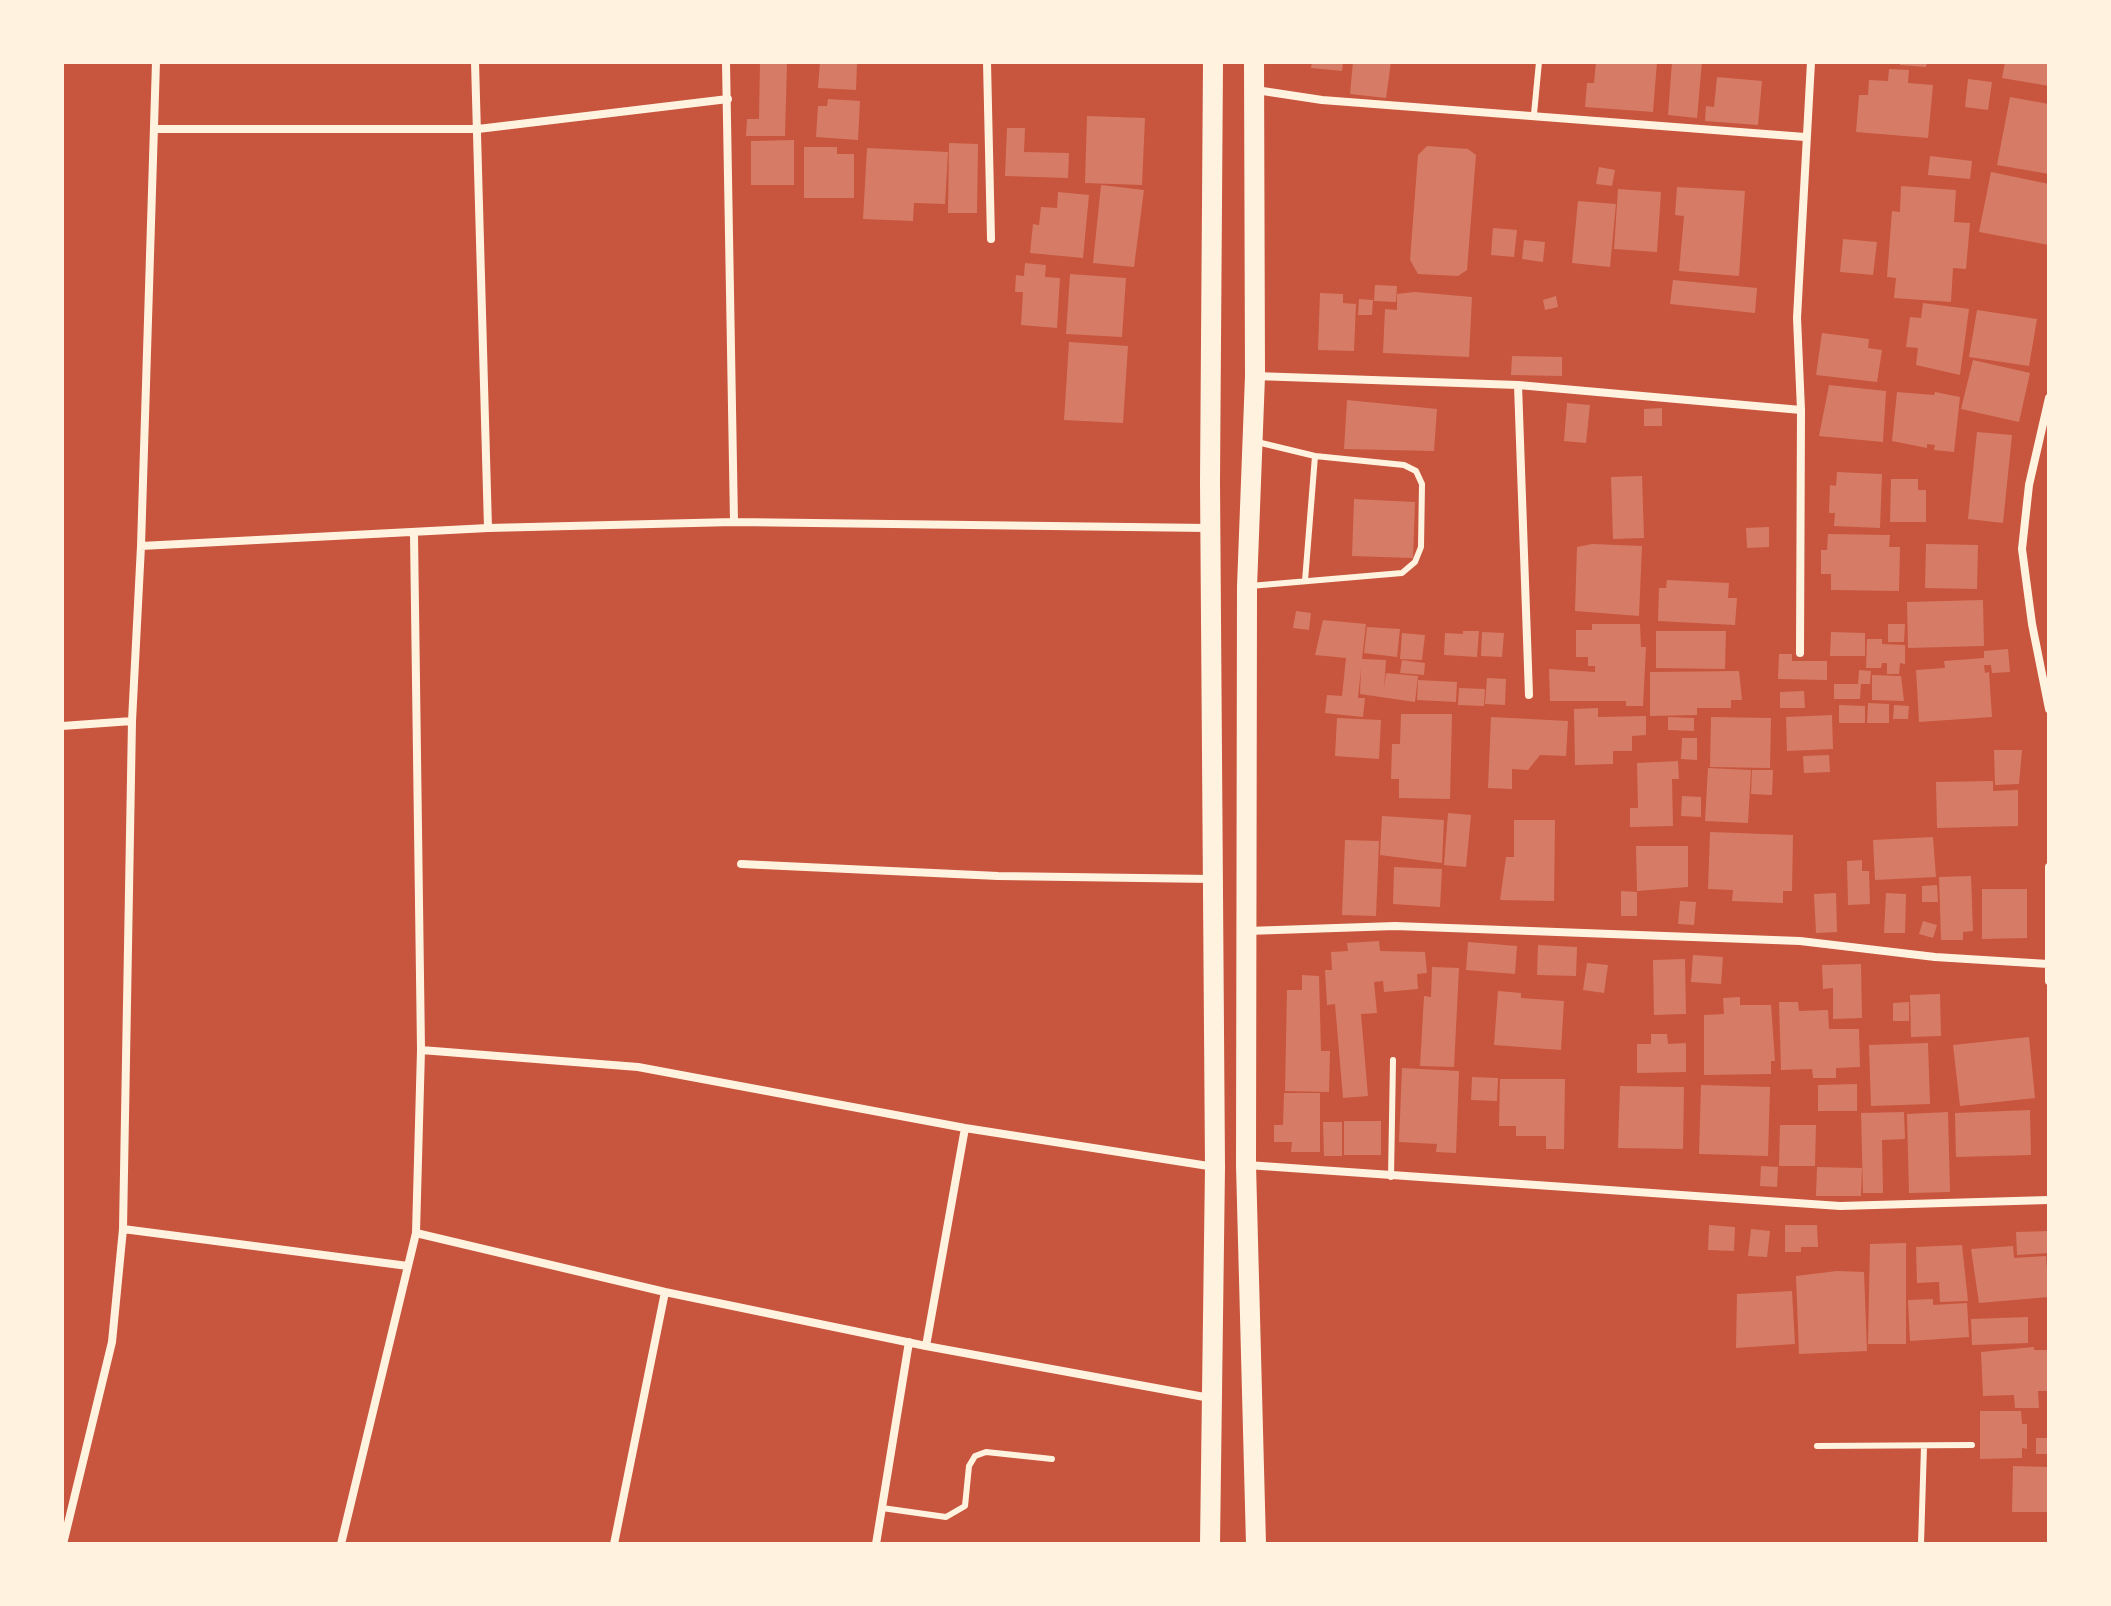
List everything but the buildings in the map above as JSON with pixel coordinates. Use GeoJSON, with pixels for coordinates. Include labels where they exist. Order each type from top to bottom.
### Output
{"type":"FeatureCollection","features":[{"type":"Feature","properties":{"kind":"main road"},"geometry":{"type":"LineString","coordinates":[[1210,1544],[1215,1167],[1210,528],[1213,62]]}},
{"type":"Feature","properties":{"kind":"main road"},"geometry":{"type":"LineString","coordinates":[[1254,62],[1255,376],[1250,440],[1247,587],[1246,1165],[1256,1544]]}},
{"type":"Feature","properties":{"kind":"street"},"geometry":{"type":"LineString","coordinates":[[63,1544],[112,1342],[123,1229],[132,721],[141,546],[156,62]]}},
{"type":"Feature","properties":{"kind":"street"},"geometry":{"type":"LineString","coordinates":[[475,62],[488,528]]}},
{"type":"Feature","properties":{"kind":"street"},"geometry":{"type":"LineString","coordinates":[[726,62],[734,522]]}},
{"type":"Feature","properties":{"kind":"street"},"geometry":{"type":"LineString","coordinates":[[987,62],[991,239]]}},
{"type":"Feature","properties":{"kind":"street"},"geometry":{"type":"LineString","coordinates":[[1800,653],[1801,410],[1797,318],[1811,62]]}},
{"type":"Feature","properties":{"kind":"street"},"geometry":{"type":"LineString","coordinates":[[1255,90],[1322,100],[1805,137]]}},
{"type":"Feature","properties":{"kind":"street"},"geometry":{"type":"LineString","coordinates":[[156,129],[478,129],[728,99]]}},
{"type":"Feature","properties":{"kind":"street"},"geometry":{"type":"LineString","coordinates":[[1255,376],[1518,385],[1801,410]]}},
{"type":"Feature","properties":{"kind":"street"},"geometry":{"type":"LineString","coordinates":[[1518,385],[1529,695]]}},
{"type":"Feature","properties":{"kind":"street"},"geometry":{"type":"LineString","coordinates":[[2049,398],[2029,485],[2022,549],[2049,709]]}},
{"type":"Feature","properties":{"kind":"street"},"geometry":{"type":"LineString","coordinates":[[141,546],[488,528],[734,522],[1210,528]]}},
{"type":"Feature","properties":{"kind":"street"},"geometry":{"type":"LineString","coordinates":[[341,1544],[416,1233],[421,1050],[414,534]]}},
{"type":"Feature","properties":{"kind":"street"},"geometry":{"type":"LineString","coordinates":[[62,726],[132,721]]}},
{"type":"Feature","properties":{"kind":"street"},"geometry":{"type":"LineString","coordinates":[[741,864],[998,876],[1212,879]]}},
{"type":"Feature","properties":{"kind":"street"},"geometry":{"type":"LineString","coordinates":[[2049,867],[2049,981]]}},
{"type":"Feature","properties":{"kind":"street"},"geometry":{"type":"LineString","coordinates":[[1246,931],[1395,926],[1785,941],[1935,957],[2048,964]]}},
{"type":"Feature","properties":{"kind":"street"},"geometry":{"type":"LineString","coordinates":[[421,1050],[638,1067],[965,1128],[1215,1167]]}},
{"type":"Feature","properties":{"kind":"street"},"geometry":{"type":"LineString","coordinates":[[926,1346],[965,1128]]}},
{"type":"Feature","properties":{"kind":"street"},"geometry":{"type":"LineString","coordinates":[[1246,1165],[1840,1206],[2049,1200]]}},
{"type":"Feature","properties":{"kind":"street"},"geometry":{"type":"LineString","coordinates":[[123,1229],[408,1266]]}},
{"type":"Feature","properties":{"kind":"street"},"geometry":{"type":"LineString","coordinates":[[416,1233],[665,1292],[926,1346],[1213,1399]]}},
{"type":"Feature","properties":{"kind":"street"},"geometry":{"type":"LineString","coordinates":[[614,1544],[665,1292]]}},
{"type":"Feature","properties":{"kind":"street"},"geometry":{"type":"LineString","coordinates":[[876,1544],[909,1342]]}},
{"type":"Feature","properties":{"kind":"lane"},"geometry":{"type":"LineString","coordinates":[[1534,114],[1539,62]]}},
{"type":"Feature","properties":{"kind":"lane"},"geometry":{"type":"LineString","coordinates":[[1247,587],[1402,573],[1415,562],[1421,547],[1422,484],[1416,471],[1404,465],[1315,456],[1250,440]]}},
{"type":"Feature","properties":{"kind":"lane"},"geometry":{"type":"LineString","coordinates":[[1305,581],[1315,456]]}},
{"type":"Feature","properties":{"kind":"lane"},"geometry":{"type":"LineString","coordinates":[[1391,1177],[1393,1060]]}},
{"type":"Feature","properties":{"kind":"lane"},"geometry":{"type":"LineString","coordinates":[[1817,1446],[1972,1445]]}},
{"type":"Feature","properties":{"kind":"lane"},"geometry":{"type":"LineString","coordinates":[[1921,1544],[1924,1446]]}},
{"type":"Feature","properties":{"kind":"lane"},"geometry":{"type":"LineString","coordinates":[[882,1508],[946,1517],[965,1506],[969,1466],[975,1456],[986,1452],[1052,1459]]}}]}
